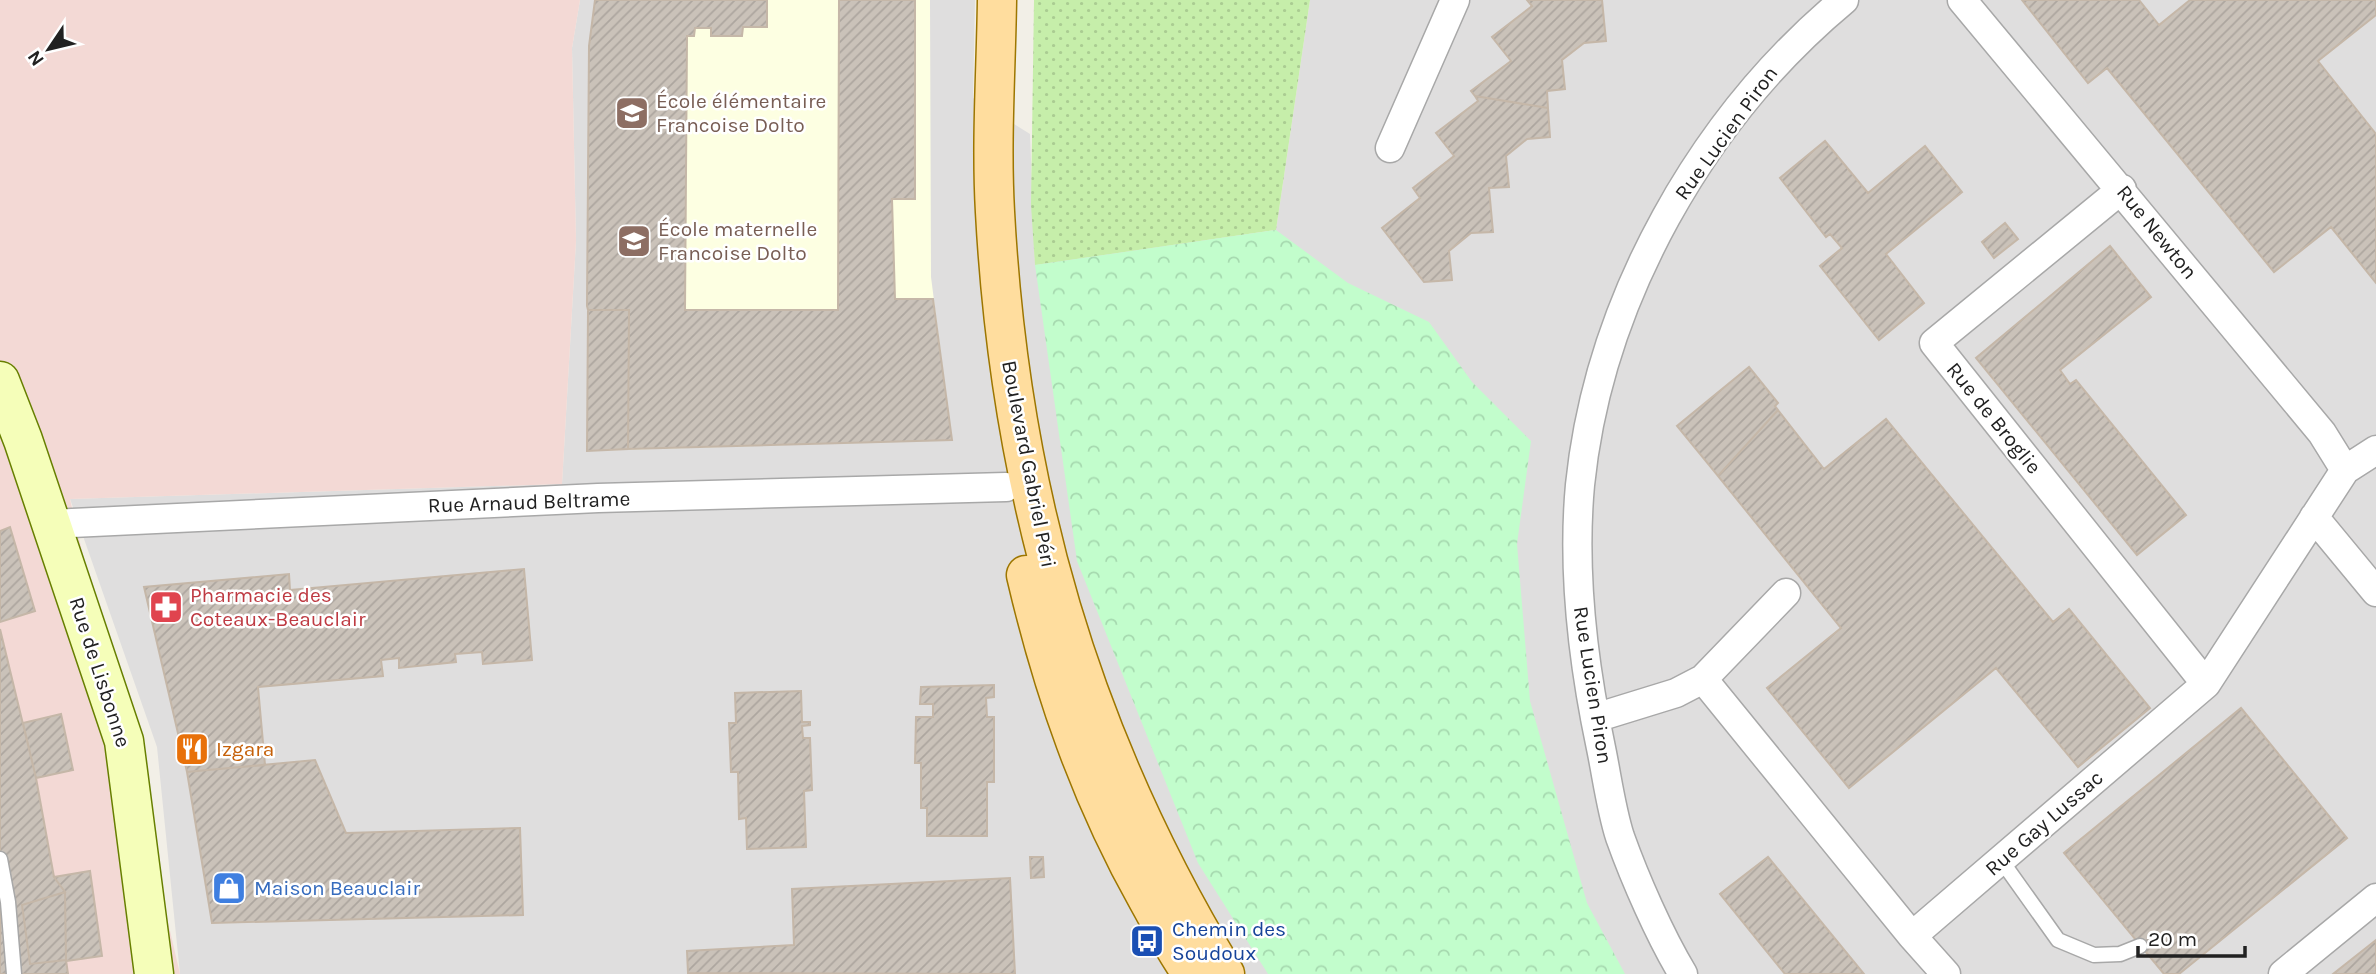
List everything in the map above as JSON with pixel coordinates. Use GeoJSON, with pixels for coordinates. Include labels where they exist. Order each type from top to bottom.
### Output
{"type":"FeatureCollection","features":[{"type":"Feature","properties":{"kind":"main road","name":"Boulevard Gabriel Péri"},"geometry":{"type":"LineString","coordinates":[[975,0],[973,222],[979,315],[1006,488],[1044,652],[1086,775],[1117,844],[1182,971]]}},
{"type":"Feature","properties":{"kind":"main road","name":"Boulevard Gabriel Péri"},"geometry":{"type":"LineString","coordinates":[[997,0],[995,210],[1006,336],[1025,466],[1045,559],[1081,671],[1119,775],[1164,865],[1225,974]]}},
{"type":"Feature","properties":{"kind":"street"},"geometry":{"type":"LineString","coordinates":[[1390,149],[1455,0]]}},
{"type":"Feature","properties":{"kind":"street","name":"Rue Lucien Piron"},"geometry":{"type":"LineString","coordinates":[[1683,974],[1620,836],[1595,718],[1579,612],[1580,486],[1594,401],[1622,313],[1650,250],[1687,182],[1772,65],[1844,0]]}},
{"type":"Feature","properties":{"kind":"street","name":"Rue Newton"},"geometry":{"type":"LineString","coordinates":[[1962,0],[2322,433],[2345,470]]}},
{"type":"Feature","properties":{"kind":"street","name":"Rue de Broglie"},"geometry":{"type":"LineString","coordinates":[[2122,190],[1934,343],[2206,684]]}},
{"type":"Feature","properties":{"kind":"street","name":"Rue de Lisbonne"},"geometry":{"type":"LineString","coordinates":[[0,381],[124,741],[154,974]]}},
{"type":"Feature","properties":{"kind":"street","name":"Rue Gay Lussac"},"geometry":{"type":"LineString","coordinates":[[1912,936],[2206,684],[2345,470],[2376,450]]}},
{"type":"Feature","properties":{"kind":"street","name":"Rue Arnaud Beltrame"},"geometry":{"type":"LineString","coordinates":[[51,524],[598,498],[1006,488]]}},
{"type":"Feature","properties":{"kind":"street"},"geometry":{"type":"LineString","coordinates":[[2314,517],[2376,592]]}},
{"type":"Feature","properties":{"kind":"street"},"geometry":{"type":"LineString","coordinates":[[1595,718],[1676,693],[1703,679],[1786,593]]}},
{"type":"Feature","properties":{"kind":"street"},"geometry":{"type":"LineString","coordinates":[[1703,679],[1946,974]]}},
{"type":"Feature","properties":{"kind":"street"},"geometry":{"type":"LineString","coordinates":[[2283,974],[2376,898]]}},
{"type":"Feature","properties":{"kind":"lane"},"geometry":{"type":"LineString","coordinates":[[0,859],[8,902],[14,974]]}},
{"type":"Feature","properties":{"kind":"lane"},"geometry":{"type":"LineString","coordinates":[[2001,860],[2058,940],[2094,955],[2120,954],[2140,946]]}},
{"type":"Feature","properties":{"kind":"shaded area"},"geometry":{"type":"Polygon","coordinates":[[[0,0],[580,0],[572,48],[576,241],[562,484],[70,499],[180,974],[0,974],[0,0]]]}},
{"type":"Feature","properties":{"kind":"shaded area"},"geometry":{"type":"Polygon","coordinates":[[[580,0],[975,0],[973,98],[1030,134],[1035,264],[1276,230],[1310,0],[2376,0],[2376,974],[180,974],[157,747],[70,499],[562,484],[576,241],[572,48],[580,0]]]}},
{"type":"Feature","properties":{"kind":"shaded area"},"geometry":{"type":"Polygon","coordinates":[[[595,0],[930,0],[931,277],[952,440],[587,451],[589,46],[595,0]]]}},
{"type":"Feature","properties":{"kind":"green space"},"geometry":{"type":"Polygon","coordinates":[[[1034,0],[1310,0],[1276,230],[1035,265],[1031,205],[1034,0]]]}},
{"type":"Feature","properties":{"kind":"green space"},"geometry":{"type":"Polygon","coordinates":[[[1276,230],[1348,283],[1429,322],[1472,382],[1531,441],[1517,544],[1530,701],[1587,903],[1625,974],[1268,974],[1198,863],[1077,561],[1035,265],[1276,230]]]}},
{"type":"Feature","properties":{"kind":"building"},"geometry":{"type":"Polygon","coordinates":[[[595,0],[767,0],[767,27],[743,27],[742,36],[711,36],[711,28],[695,28],[694,36],[687,36],[685,310],[838,310],[839,0],[915,0],[915,199],[892,199],[895,299],[933,299],[952,440],[628,449],[629,310],[588,310],[587,306],[589,46],[595,0]]]}},
{"type":"Feature","properties":{"kind":"building"},"geometry":{"type":"Polygon","coordinates":[[[1527,0],[1602,0],[1606,41],[1584,43],[1562,60],[1565,89],[1547,91],[1548,108],[1475,96],[1471,91],[1511,61],[1492,37],[1532,6],[1527,0]]]}},
{"type":"Feature","properties":{"kind":"building"},"geometry":{"type":"Polygon","coordinates":[[[2022,0],[2139,0],[2159,25],[2190,0],[2376,0],[2376,15],[2318,61],[2376,134],[2376,283],[2331,227],[2274,272],[2107,68],[2088,83],[2022,0]]]}},
{"type":"Feature","properties":{"kind":"building"},"geometry":{"type":"Polygon","coordinates":[[[1475,96],[1548,108],[1550,137],[1527,139],[1506,156],[1509,187],[1489,188],[1493,232],[1471,233],[1449,251],[1452,280],[1424,282],[1382,228],[1420,198],[1413,188],[1454,156],[1436,133],[1478,101],[1475,96]]]}},
{"type":"Feature","properties":{"kind":"building"},"geometry":{"type":"Polygon","coordinates":[[[1825,141],[1868,193],[1925,146],[1962,192],[1886,254],[1924,303],[1879,340],[1820,266],[1842,248],[1830,234],[1826,237],[1780,178],[1825,141]]]}},
{"type":"Feature","properties":{"kind":"building"},"geometry":{"type":"Polygon","coordinates":[[[2005,223],[2018,239],[1994,258],[1982,242],[2005,223]]]}},
{"type":"Feature","properties":{"kind":"building"},"geometry":{"type":"Polygon","coordinates":[[[2110,246],[2151,297],[2060,370],[2070,384],[2076,380],[2186,515],[2137,555],[1976,358],[2110,246]]]}},
{"type":"Feature","properties":{"kind":"building"},"geometry":{"type":"Polygon","coordinates":[[[588,310],[629,310],[628,449],[587,451],[588,310]]]}},
{"type":"Feature","properties":{"kind":"building"},"geometry":{"type":"Polygon","coordinates":[[[1749,367],[1778,403],[1775,406],[1778,410],[1718,476],[1677,426],[1749,367]]]}},
{"type":"Feature","properties":{"kind":"building"},"geometry":{"type":"Polygon","coordinates":[[[1778,410],[1824,469],[1886,419],[2053,622],[2069,609],[2150,708],[2078,767],[1996,668],[1849,788],[1767,688],[1841,628],[1718,476],[1778,410]]]}},
{"type":"Feature","properties":{"kind":"building"},"geometry":{"type":"Polygon","coordinates":[[[10,527],[35,611],[0,622],[0,531],[10,527]]]}},
{"type":"Feature","properties":{"kind":"building"},"geometry":{"type":"Polygon","coordinates":[[[524,569],[532,660],[483,664],[482,652],[455,654],[456,662],[399,668],[399,658],[381,660],[383,676],[258,687],[265,765],[187,772],[144,587],[289,574],[290,590],[524,569]]]}},
{"type":"Feature","properties":{"kind":"building"},"geometry":{"type":"Polygon","coordinates":[[[0,629],[36,778],[54,877],[65,892],[22,905],[30,964],[66,960],[68,974],[0,974],[0,629]]]}},
{"type":"Feature","properties":{"kind":"building"},"geometry":{"type":"Polygon","coordinates":[[[994,685],[994,697],[986,698],[987,717],[994,717],[994,782],[987,782],[987,836],[927,836],[927,808],[921,808],[921,763],[915,763],[916,717],[933,717],[933,704],[920,704],[921,687],[994,685]]]}},
{"type":"Feature","properties":{"kind":"building"},"geometry":{"type":"Polygon","coordinates":[[[801,691],[802,722],[810,722],[810,725],[802,726],[803,738],[810,738],[812,790],[804,791],[806,847],[747,849],[746,818],[739,819],[738,772],[731,772],[729,723],[736,723],[735,693],[801,691]]]}},
{"type":"Feature","properties":{"kind":"building"},"geometry":{"type":"Polygon","coordinates":[[[2241,708],[2347,838],[2179,974],[2164,974],[2064,853],[2241,708]]]}},
{"type":"Feature","properties":{"kind":"building"},"geometry":{"type":"Polygon","coordinates":[[[61,714],[73,770],[36,778],[23,723],[61,714]]]}},
{"type":"Feature","properties":{"kind":"building"},"geometry":{"type":"Polygon","coordinates":[[[315,760],[346,833],[520,828],[523,915],[212,923],[187,772],[315,760]]]}},
{"type":"Feature","properties":{"kind":"building"},"geometry":{"type":"Polygon","coordinates":[[[1030,857],[1043,857],[1044,877],[1031,878],[1030,857]]]}},
{"type":"Feature","properties":{"kind":"building"},"geometry":{"type":"Polygon","coordinates":[[[1768,857],[1864,974],[1785,974],[1720,894],[1768,857]]]}},
{"type":"Feature","properties":{"kind":"building"},"geometry":{"type":"Polygon","coordinates":[[[90,871],[102,956],[66,961],[65,892],[54,877],[90,871]]]}},
{"type":"Feature","properties":{"kind":"building"},"geometry":{"type":"Polygon","coordinates":[[[1010,878],[1015,974],[688,973],[687,951],[794,945],[792,889],[1010,878]]]}},
{"type":"Feature","properties":{"kind":"building"},"geometry":{"type":"Polygon","coordinates":[[[65,892],[66,960],[30,964],[22,905],[65,892]]]}},
{"type":"Feature","properties":{"kind":"building"},"geometry":{"type":"Polygon","coordinates":[[[2376,940],[2376,974],[2333,974],[2376,940]]]}},
{"type":"Feature","properties":{"kind":"place","name":"École élémentaire Francoise Dolto"},"geometry":{"type":"Point","coordinates":[632,113]}},
{"type":"Feature","properties":{"kind":"place","name":"École maternelle Francoise Dolto"},"geometry":{"type":"Point","coordinates":[634,241]}},
{"type":"Feature","properties":{"kind":"place","name":"Pharmacie des Coteaux-Beauclair"},"geometry":{"type":"Point","coordinates":[166,607]}},
{"type":"Feature","properties":{"kind":"place","name":"Izgara"},"geometry":{"type":"Point","coordinates":[192,749]}},
{"type":"Feature","properties":{"kind":"place","name":"Maison Beauclair"},"geometry":{"type":"Point","coordinates":[229,888]}},
{"type":"Feature","properties":{"kind":"place","name":"Chemin des Soudoux"},"geometry":{"type":"Point","coordinates":[1147,941]}}]}
